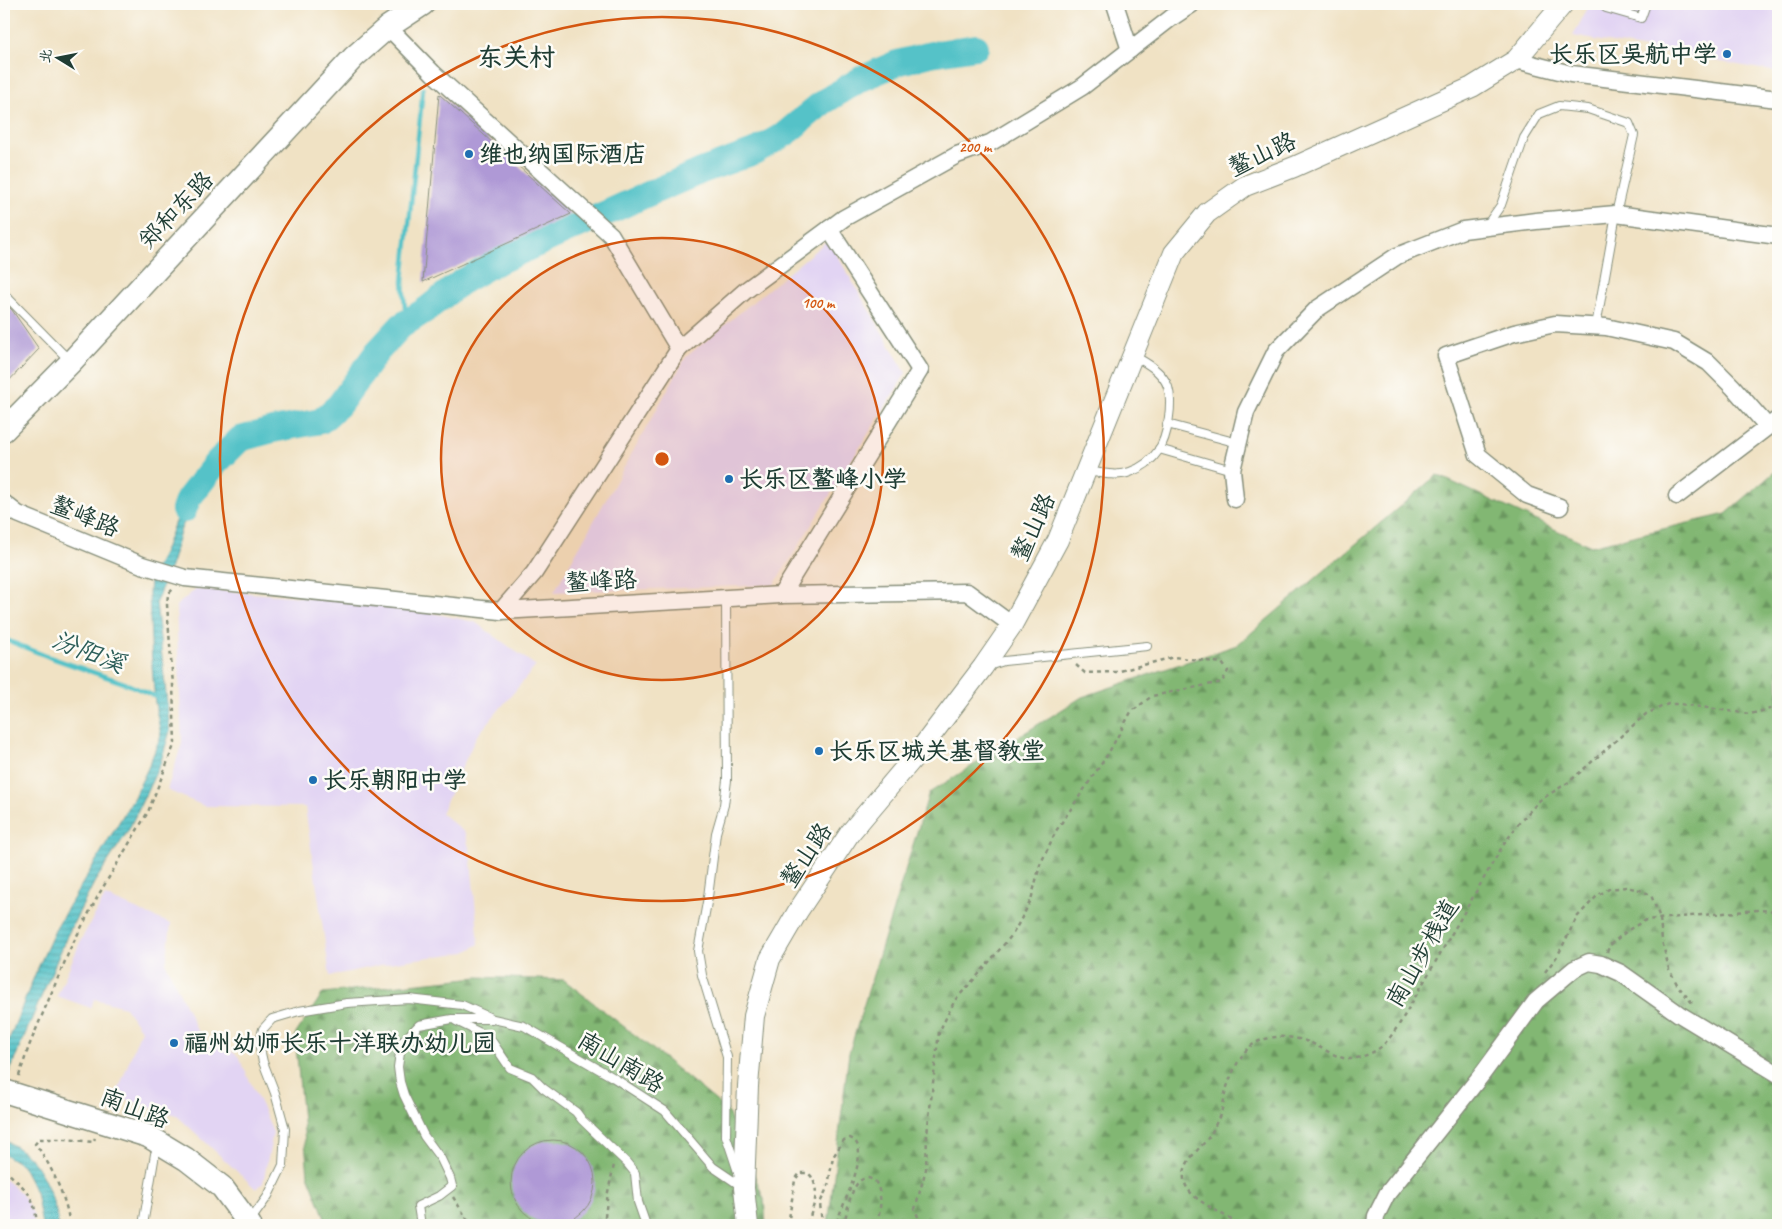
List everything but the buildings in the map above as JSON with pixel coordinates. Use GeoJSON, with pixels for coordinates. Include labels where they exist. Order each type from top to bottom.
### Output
{"type":"FeatureCollection","features":[{"type":"Feature","properties":{"kind":"main road","name":"郑和东路"},"geometry":{"type":"LineString","coordinates":[[4,430],[71,362],[354,57],[388,27],[423,4]]}},
{"type":"Feature","properties":{"kind":"main road","name":"南山路"},"geometry":{"type":"LineString","coordinates":[[15,1096],[97,1134],[155,1154],[212,1196],[244,1224]]}},
{"type":"Feature","properties":{"kind":"main road","name":"南山路"},"geometry":{"type":"LineString","coordinates":[[15,1096],[148,1136],[186,1158],[222,1187],[244,1224]]}},
{"type":"Feature","properties":{"kind":"street"},"geometry":{"type":"LineString","coordinates":[[1115,4],[1130,50]]}},
{"type":"Feature","properties":{"kind":"street"},"geometry":{"type":"LineString","coordinates":[[501,611],[534,572],[678,349],[745,291],[844,218],[957,155],[990,143],[1082,88],[1171,18],[1192,4]]}},
{"type":"Feature","properties":{"kind":"street","name":"鳌山路"},"geometry":{"type":"LineString","coordinates":[[748,1225],[744,1188],[748,1086],[754,1016],[770,958],[798,911],[850,833],[920,750],[983,668],[1012,624],[1058,540],[1174,253],[1207,213],[1245,186],[1294,167],[1472,87],[1516,60],[1564,4]]}},
{"type":"Feature","properties":{"kind":"street"},"geometry":{"type":"LineString","coordinates":[[388,27],[433,73],[611,235],[678,349]]}},
{"type":"Feature","properties":{"kind":"street"},"geometry":{"type":"LineString","coordinates":[[1516,60],[1571,74],[1778,99]]}},
{"type":"Feature","properties":{"kind":"street"},"geometry":{"type":"LineString","coordinates":[[1234,499],[1232,470],[1246,412],[1276,351],[1316,309],[1397,256],[1463,230],[1616,214],[1778,236]]}},
{"type":"Feature","properties":{"kind":"street"},"geometry":{"type":"LineString","coordinates":[[781,595],[920,370],[829,229]]}},
{"type":"Feature","properties":{"kind":"street"},"geometry":{"type":"LineString","coordinates":[[1560,507],[1528,495],[1478,455],[1446,356],[1514,333],[1555,324],[1606,327],[1674,342],[1709,363],[1773,423],[1677,496]]}},
{"type":"Feature","properties":{"kind":"street","name":"鳌峰路"},"geometry":{"type":"LineString","coordinates":[[4,503],[18,514],[152,568],[181,577],[501,611],[781,595],[967,592],[1012,624]]}},
{"type":"Feature","properties":{"kind":"street"},"geometry":{"type":"LineString","coordinates":[[1375,1225],[1376,1216],[1387,1194],[1483,1073],[1536,1001],[1574,969],[1589,962],[1601,964],[1621,973],[1679,1014],[1778,1074]]}},
{"type":"Feature","properties":{"kind":"lane"},"geometry":{"type":"LineString","coordinates":[[1607,4],[1606,8],[1641,18],[1646,4]]}},
{"type":"Feature","properties":{"kind":"lane"},"geometry":{"type":"LineString","coordinates":[[1486,227],[1501,205],[1524,138],[1539,114],[1559,106],[1588,109],[1629,123],[1634,135],[1616,214],[1596,326]]}},
{"type":"Feature","properties":{"kind":"lane"},"geometry":{"type":"LineString","coordinates":[[4,294],[71,362]]}},
{"type":"Feature","properties":{"kind":"lane"},"geometry":{"type":"LineString","coordinates":[[1086,471],[1111,474],[1130,472],[1149,461],[1159,449],[1168,424],[1170,403],[1167,385],[1153,366],[1132,355]]}},
{"type":"Feature","properties":{"kind":"lane"},"geometry":{"type":"LineString","coordinates":[[1168,424],[1238,443]]}},
{"type":"Feature","properties":{"kind":"lane"},"geometry":{"type":"LineString","coordinates":[[1159,449],[1232,470]]}},
{"type":"Feature","properties":{"kind":"lane"},"geometry":{"type":"LineString","coordinates":[[726,598],[727,780],[724,805],[716,833],[708,897],[698,951],[702,975],[727,1057],[726,1136],[744,1188]]}},
{"type":"Feature","properties":{"kind":"lane"},"geometry":{"type":"LineString","coordinates":[[983,668],[1004,662],[1147,646]]}},
{"type":"Feature","properties":{"kind":"lane"},"geometry":{"type":"LineString","coordinates":[[244,1224],[268,1196],[283,1165],[284,1129],[275,1093],[263,1062],[259,1044],[263,1029],[272,1019],[299,1011],[348,1003],[409,1000],[462,1005],[493,1019]]}},
{"type":"Feature","properties":{"kind":"lane"},"geometry":{"type":"LineString","coordinates":[[452,1019],[489,1037],[510,1068],[532,1077],[576,1112],[627,1163],[634,1173],[638,1202],[646,1225]]}},
{"type":"Feature","properties":{"kind":"lane","name":"南山南路"},"geometry":{"type":"LineString","coordinates":[[449,1190],[452,1186],[450,1178],[441,1160],[424,1136],[411,1110],[400,1082],[398,1066],[403,1041],[419,1025],[452,1019],[493,1019],[524,1026],[614,1078],[665,1111],[713,1167],[744,1188]]}},
{"type":"Feature","properties":{"kind":"lane"},"geometry":{"type":"LineString","coordinates":[[143,1225],[155,1154]]}},
{"type":"Feature","properties":{"kind":"lane"},"geometry":{"type":"LineString","coordinates":[[421,1225],[418,1206],[449,1190]]}},
{"type":"Feature","properties":{"kind":"path"},"geometry":{"type":"LineString","coordinates":[[15,1096],[19,1075],[29,1046],[71,947],[99,894],[148,812],[175,744],[174,685],[167,605],[168,594],[181,577]]}},
{"type":"Feature","properties":{"kind":"path"},"geometry":{"type":"LineString","coordinates":[[917,1225],[918,1216],[914,1209],[926,1169],[927,1134],[939,1032],[955,1000],[1012,935],[1020,922],[1031,900],[1040,865],[1056,831],[1108,754],[1131,712],[1152,696],[1222,682],[1228,671],[1222,663],[1174,656],[1116,672],[1085,673],[1066,656]]}},
{"type":"Feature","properties":{"kind":"path","name":"南山步栈道"},"geometry":{"type":"LineString","coordinates":[[1238,1225],[1195,1198],[1186,1189],[1184,1177],[1189,1161],[1211,1134],[1222,1108],[1226,1089],[1245,1052],[1258,1042],[1275,1037],[1294,1038],[1309,1042],[1332,1054],[1349,1058],[1375,1051],[1386,1042],[1400,1024],[1502,847],[1519,823],[1540,800],[1568,782],[1646,714],[1668,704],[1701,706],[1722,711],[1750,714],[1778,707]]}},
{"type":"Feature","properties":{"kind":"path"},"geometry":{"type":"LineString","coordinates":[[1543,974],[1558,955],[1577,917],[1597,896],[1609,889],[1626,887],[1651,895],[1660,918],[1662,941],[1669,969],[1678,986],[1695,1006]]}},
{"type":"Feature","properties":{"kind":"path"},"geometry":{"type":"LineString","coordinates":[[1601,964],[1610,945],[1628,930],[1646,920],[1758,910],[1778,911]]}},
{"type":"Feature","properties":{"kind":"path"},"geometry":{"type":"LineString","coordinates":[[69,1225],[60,1189],[46,1162],[44,1154],[35,1144],[40,1139],[93,1142],[97,1134]]}},
{"type":"Feature","properties":{"kind":"path"},"geometry":{"type":"LineString","coordinates":[[822,1225],[820,1203],[828,1186],[834,1157],[844,1140],[850,1138],[856,1141],[859,1149],[858,1164],[836,1225]]}},
{"type":"Feature","properties":{"kind":"path"},"geometry":{"type":"LineString","coordinates":[[604,1225],[608,1192],[617,1154]]}},
{"type":"Feature","properties":{"kind":"path"},"geometry":{"type":"LineString","coordinates":[[4,1169],[24,1186],[29,1193],[36,1210],[37,1225]]}},
{"type":"Feature","properties":{"kind":"path"},"geometry":{"type":"LineString","coordinates":[[788,1225],[795,1180],[800,1173],[804,1172],[811,1176],[816,1191],[813,1211],[808,1225]]}},
{"type":"Feature","properties":{"kind":"path"},"geometry":{"type":"LineString","coordinates":[[844,1225],[850,1195],[864,1178],[868,1178],[875,1180],[879,1189],[879,1216],[876,1225]]}},
{"type":"Feature","properties":{"kind":"path"},"geometry":{"type":"LineString","coordinates":[[449,1190],[471,1225]]}},
{"type":"Feature","properties":{"kind":"shaded area","name":"长乐区吴航中学"},"geometry":{"type":"Polygon","coordinates":[[[1590,4],[1778,4],[1778,72],[1573,36],[1590,4]]]}},
{"type":"Feature","properties":{"kind":"shaded area","name":"长乐区鳌峰小学"},"geometry":{"type":"Polygon","coordinates":[[[828,240],[906,373],[774,585],[554,592],[686,357],[828,240]]]}},
{"type":"Feature","properties":{"kind":"shaded area","name":"长乐朝阳中学"},"geometry":{"type":"Polygon","coordinates":[[[196,589],[385,603],[475,622],[536,666],[476,737],[441,813],[465,833],[470,851],[479,944],[466,952],[395,962],[330,976],[305,807],[204,806],[167,790],[182,743],[176,606],[196,589]]]}},
{"type":"Feature","properties":{"kind":"shaded area","name":"福州幼师长乐十洋联办幼儿园"},"geometry":{"type":"Polygon","coordinates":[[[105,896],[171,924],[166,964],[196,1028],[204,1042],[221,1044],[238,1056],[273,1133],[263,1183],[256,1189],[176,1115],[116,1096],[141,1030],[125,1007],[94,999],[91,1008],[57,996],[81,940],[105,896]]]}},
{"type":"Feature","properties":{"kind":"shaded area"},"geometry":{"type":"Polygon","coordinates":[[[4,1179],[21,1193],[33,1213],[34,1225],[4,1225],[4,1179]]]}},
{"type":"Feature","properties":{"kind":"green space"},"geometry":{"type":"Polygon","coordinates":[[[1778,469],[1778,1225],[828,1225],[849,1053],[929,793],[1082,697],[1237,645],[1437,475],[1591,546],[1726,514],[1778,469]]]}},
{"type":"Feature","properties":{"kind":"green space"},"geometry":{"type":"Polygon","coordinates":[[[478,977],[564,980],[727,1110],[764,1199],[766,1225],[328,1225],[308,1175],[295,1035],[323,993],[478,977]]]}},
{"type":"Feature","properties":{"kind":"water"},"geometry":{"type":"Polygon","coordinates":[[[201,465],[203,483],[181,529],[171,564],[156,602],[170,731],[160,764],[128,831],[94,883],[68,934],[4,1084],[4,1052],[36,972],[57,926],[134,797],[161,735],[155,703],[152,665],[150,578],[164,552],[182,502],[201,465]]]}},
{"type":"Feature","properties":{"kind":"water"},"geometry":{"type":"Polygon","coordinates":[[[4,1140],[25,1153],[39,1170],[53,1202],[58,1225],[42,1225],[36,1192],[22,1165],[4,1154],[4,1140]]]}},
{"type":"Feature","properties":{"kind":"waterway"},"geometry":{"type":"LineString","coordinates":[[184,510],[188,499],[216,463],[240,439],[273,430],[321,421],[339,405],[377,352],[401,326],[427,309],[460,283],[491,265],[646,195],[704,170],[754,152],[785,134],[822,103],[861,79],[897,63],[931,54],[976,47]]}},
{"type":"Feature","properties":{"kind":"waterway"},"geometry":{"type":"LineString","coordinates":[[406,323],[403,281],[423,89]]}},
{"type":"Feature","properties":{"kind":"waterway","name":"汾阳溪"},"geometry":{"type":"LineString","coordinates":[[4,639],[127,684],[159,698]]}},
{"type":"Feature","properties":{"kind":"place","name":"长乐区吴航中学"},"geometry":{"type":"Point","coordinates":[1727,54]}},
{"type":"Feature","properties":{"kind":"place","name":"维也纳国际酒店"},"geometry":{"type":"Point","coordinates":[469,154]}},
{"type":"Feature","properties":{"kind":"place","name":"长乐区鳌峰小学"},"geometry":{"type":"Point","coordinates":[729,479]}},
{"type":"Feature","properties":{"kind":"place","name":"长乐区城关基督教堂"},"geometry":{"type":"Point","coordinates":[819,751]}},
{"type":"Feature","properties":{"kind":"place","name":"长乐朝阳中学"},"geometry":{"type":"Point","coordinates":[313,780]}},
{"type":"Feature","properties":{"kind":"place","name":"福州幼师长乐十洋联办幼儿园"},"geometry":{"type":"Point","coordinates":[174,1043]}},
{"type":"Feature","properties":{"kind":"district","name":"东关村"},"geometry":{"type":"Point","coordinates":[516,57]}}]}
